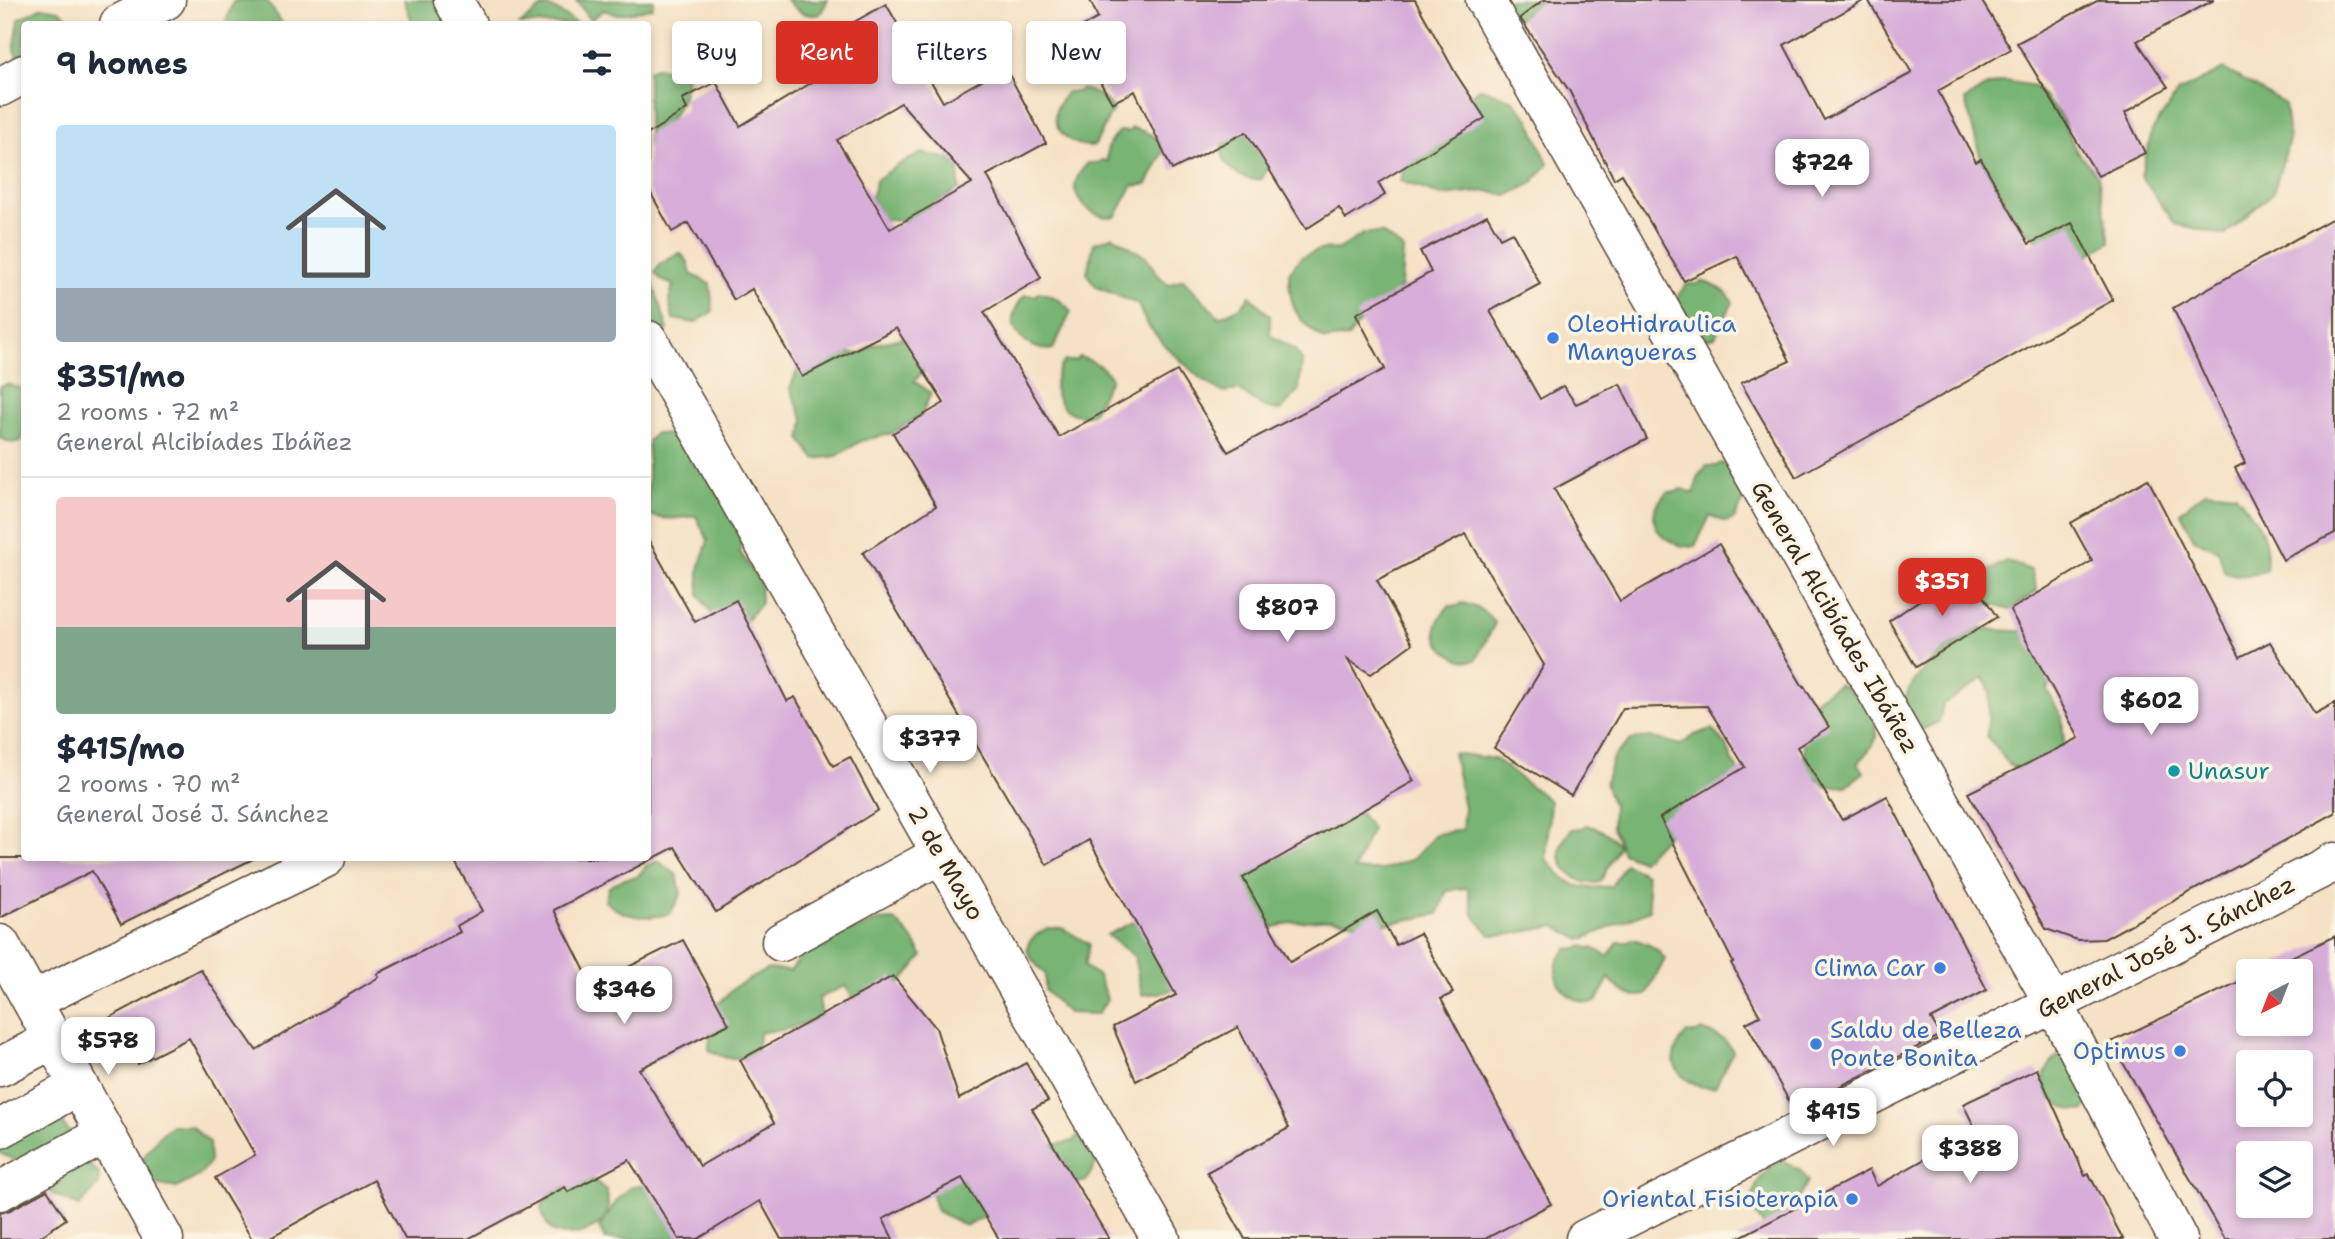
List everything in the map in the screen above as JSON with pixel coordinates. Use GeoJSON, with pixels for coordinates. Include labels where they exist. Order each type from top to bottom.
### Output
{"type":"FeatureCollection","features":[{"type":"Feature","properties":{"kind":"street"},"geometry":{"type":"LineString","coordinates":[[125,21],[166,0]]}},
{"type":"Feature","properties":{"kind":"street"},"geometry":{"type":"LineString","coordinates":[[453,0],[465,21]]}},
{"type":"Feature","properties":{"kind":"street","name":"General Alcibíades Ibáñez"},"geometry":{"type":"LineString","coordinates":[[1485,0],[2054,1003],[2178,1239]]}},
{"type":"Feature","properties":{"kind":"street"},"geometry":{"type":"LineString","coordinates":[[0,87],[21,76]]}},
{"type":"Feature","properties":{"kind":"street","name":"2 de Mayo"},"geometry":{"type":"LineString","coordinates":[[651,345],[1161,1239]]}},
{"type":"Feature","properties":{"kind":"street"},"geometry":{"type":"LineString","coordinates":[[781,942],[941,854]]}},
{"type":"Feature","properties":{"kind":"street"},"geometry":{"type":"LineString","coordinates":[[32,1001],[320,861]]}},
{"type":"Feature","properties":{"kind":"street","name":"General José J. Sánchez"},"geometry":{"type":"LineString","coordinates":[[1585,1239],[2335,862]]}},
{"type":"Feature","properties":{"kind":"street"},"geometry":{"type":"LineString","coordinates":[[0,944],[164,1239]]}},
{"type":"Feature","properties":{"kind":"street"},"geometry":{"type":"LineString","coordinates":[[0,1067],[52,1040]]}},
{"type":"Feature","properties":{"kind":"street"},"geometry":{"type":"LineString","coordinates":[[0,1129],[78,1086]]}},
{"type":"Feature","properties":{"kind":"street"},"geometry":{"type":"LineString","coordinates":[[0,1191],[105,1134]]}},
{"type":"Feature","properties":{"kind":"green space"},"geometry":{"type":"Polygon","coordinates":[[[266,0],[281,21],[226,21],[233,2],[266,0]]]}},
{"type":"Feature","properties":{"kind":"green space"},"geometry":{"type":"Polygon","coordinates":[[[404,0],[459,0],[471,21],[412,21],[404,0]]]}},
{"type":"Feature","properties":{"kind":"green space"},"geometry":{"type":"Polygon","coordinates":[[[576,0],[654,0],[652,8],[616,15],[604,10],[590,20],[576,0]]]}},
{"type":"Feature","properties":{"kind":"green space"},"geometry":{"type":"Polygon","coordinates":[[[786,0],[828,0],[820,14],[810,15],[786,0]]]}},
{"type":"Feature","properties":{"kind":"green space"},"geometry":{"type":"Polygon","coordinates":[[[1491,0],[1581,0],[1565,13],[1538,2],[1519,19],[1490,9],[1491,0]]]}},
{"type":"Feature","properties":{"kind":"green space"},"geometry":{"type":"Polygon","coordinates":[[[42,7],[59,10],[72,21],[21,21],[21,63],[14,50],[19,19],[42,7]]]}},
{"type":"Feature","properties":{"kind":"green space"},"geometry":{"type":"Polygon","coordinates":[[[542,7],[552,8],[573,21],[524,21],[542,7]]]}},
{"type":"Feature","properties":{"kind":"green space"},"geometry":{"type":"Polygon","coordinates":[[[657,67],[672,70],[672,84],[686,84],[679,104],[669,120],[651,140],[651,70],[657,67]]]}},
{"type":"Feature","properties":{"kind":"green space"},"geometry":{"type":"Polygon","coordinates":[[[2224,69],[2285,104],[2289,140],[2273,193],[2225,235],[2175,224],[2141,176],[2152,131],[2178,92],[2224,69]]]}},
{"type":"Feature","properties":{"kind":"green space"},"geometry":{"type":"Polygon","coordinates":[[[2005,81],[2034,86],[2061,116],[2075,149],[2098,176],[2110,242],[2086,256],[2072,223],[2048,249],[2016,221],[1981,159],[1965,100],[1985,87],[2005,81]]]}},
{"type":"Feature","properties":{"kind":"green space"},"geometry":{"type":"Polygon","coordinates":[[[1481,88],[1513,100],[1529,119],[1548,164],[1531,184],[1507,196],[1488,191],[1442,196],[1400,181],[1417,133],[1481,88]]]}},
{"type":"Feature","properties":{"kind":"green space"},"geometry":{"type":"Polygon","coordinates":[[[1081,89],[1107,101],[1113,109],[1095,145],[1082,145],[1069,140],[1056,123],[1056,109],[1063,97],[1067,92],[1081,89]]]}},
{"type":"Feature","properties":{"kind":"green space"},"geometry":{"type":"Polygon","coordinates":[[[1234,126],[1280,143],[1262,179],[1242,177],[1226,163],[1222,146],[1234,126]]]}},
{"type":"Feature","properties":{"kind":"green space"},"geometry":{"type":"Polygon","coordinates":[[[1132,128],[1151,135],[1165,148],[1147,184],[1133,185],[1116,216],[1096,214],[1079,200],[1076,180],[1088,163],[1108,161],[1108,149],[1113,138],[1119,131],[1128,132],[1132,128]]]}},
{"type":"Feature","properties":{"kind":"green space"},"geometry":{"type":"Polygon","coordinates":[[[922,153],[949,159],[959,169],[959,188],[939,202],[920,221],[884,220],[871,198],[876,180],[922,153]]]}},
{"type":"Feature","properties":{"kind":"green space"},"geometry":{"type":"Polygon","coordinates":[[[1365,233],[1382,233],[1403,249],[1401,286],[1384,311],[1360,321],[1349,337],[1325,340],[1301,320],[1296,312],[1289,273],[1301,257],[1319,250],[1339,249],[1365,233]]]}},
{"type":"Feature","properties":{"kind":"green space"},"geometry":{"type":"Polygon","coordinates":[[[1113,236],[1146,257],[1158,275],[1169,285],[1183,279],[1219,317],[1241,307],[1250,296],[1270,316],[1270,335],[1294,349],[1302,360],[1299,389],[1281,411],[1261,406],[1239,390],[1222,392],[1200,378],[1166,347],[1146,323],[1138,304],[1096,287],[1087,273],[1094,243],[1113,236]]]}},
{"type":"Feature","properties":{"kind":"green space"},"geometry":{"type":"Polygon","coordinates":[[[680,253],[688,262],[691,274],[710,284],[713,311],[695,323],[673,319],[669,300],[673,285],[661,280],[655,273],[660,264],[680,253]]]}},
{"type":"Feature","properties":{"kind":"green space"},"geometry":{"type":"Polygon","coordinates":[[[651,277],[668,330],[651,336],[651,277]]]}},
{"type":"Feature","properties":{"kind":"green space"},"geometry":{"type":"Polygon","coordinates":[[[1701,281],[1720,288],[1733,302],[1715,337],[1701,338],[1695,335],[1675,308],[1679,294],[1687,284],[1701,281]]]}},
{"type":"Feature","properties":{"kind":"green space"},"geometry":{"type":"Polygon","coordinates":[[[1039,292],[1065,304],[1071,312],[1053,349],[1027,343],[1014,327],[1014,313],[1021,300],[1025,295],[1035,296],[1039,292]]]}},
{"type":"Feature","properties":{"kind":"green space"},"geometry":{"type":"Polygon","coordinates":[[[901,338],[920,356],[923,372],[914,381],[931,393],[922,414],[893,433],[861,441],[837,456],[815,459],[801,440],[804,420],[790,388],[797,371],[829,351],[860,354],[872,345],[901,338]]]}},
{"type":"Feature","properties":{"kind":"green space"},"geometry":{"type":"Polygon","coordinates":[[[1079,357],[1097,364],[1111,378],[1092,414],[1072,413],[1064,408],[1056,392],[1058,371],[1065,361],[1075,361],[1079,357]]]}},
{"type":"Feature","properties":{"kind":"green space"},"geometry":{"type":"Polygon","coordinates":[[[7,384],[21,389],[21,441],[12,443],[0,438],[0,387],[7,384]]]}},
{"type":"Feature","properties":{"kind":"green space"},"geometry":{"type":"Polygon","coordinates":[[[655,433],[670,435],[687,446],[743,532],[740,552],[760,582],[761,603],[744,622],[717,622],[699,595],[699,569],[708,540],[696,516],[665,518],[651,515],[651,438],[655,433]]]}},
{"type":"Feature","properties":{"kind":"green space"},"geometry":{"type":"Polygon","coordinates":[[[1721,463],[1734,466],[1753,483],[1734,519],[1725,522],[1710,516],[1695,546],[1668,540],[1655,524],[1654,513],[1660,500],[1667,492],[1681,489],[1695,493],[1698,476],[1707,466],[1721,463]]]}},
{"type":"Feature","properties":{"kind":"green space"},"geometry":{"type":"Polygon","coordinates":[[[2206,491],[2236,494],[2250,512],[2264,537],[2266,570],[2248,576],[2225,573],[2218,550],[2194,539],[2180,512],[2206,491]]]}},
{"type":"Feature","properties":{"kind":"green space"},"geometry":{"type":"Polygon","coordinates":[[[2005,561],[2031,570],[2037,591],[2010,610],[1989,604],[1973,581],[2005,561]]]}},
{"type":"Feature","properties":{"kind":"green space"},"geometry":{"type":"Polygon","coordinates":[[[1462,603],[1480,610],[1495,623],[1476,660],[1463,660],[1450,654],[1437,637],[1436,626],[1442,614],[1449,606],[1462,603]]]}},
{"type":"Feature","properties":{"kind":"green space"},"geometry":{"type":"Polygon","coordinates":[[[1977,629],[2034,632],[2056,672],[2047,690],[2062,717],[2065,756],[2035,775],[2010,766],[1987,736],[1990,692],[1984,678],[1943,705],[1939,722],[1916,732],[1901,705],[1916,679],[1933,660],[1977,629]]]}},
{"type":"Feature","properties":{"kind":"green space"},"geometry":{"type":"Polygon","coordinates":[[[1839,684],[1861,697],[1870,707],[1877,737],[1857,763],[1864,772],[1846,786],[1827,787],[1806,770],[1804,727],[1812,704],[1839,684]]]}},
{"type":"Feature","properties":{"kind":"green space"},"geometry":{"type":"Polygon","coordinates":[[[1712,729],[1726,745],[1744,785],[1676,825],[1642,861],[1623,853],[1612,826],[1613,806],[1605,783],[1613,757],[1631,740],[1650,737],[1681,745],[1694,735],[1712,729]]]}},
{"type":"Feature","properties":{"kind":"green space"},"geometry":{"type":"Polygon","coordinates":[[[1453,753],[1495,759],[1550,801],[1546,859],[1568,881],[1589,888],[1612,886],[1625,864],[1646,874],[1650,910],[1581,940],[1555,926],[1490,935],[1473,914],[1468,888],[1447,890],[1438,914],[1374,926],[1332,919],[1294,922],[1267,929],[1212,972],[1166,992],[1142,995],[1134,956],[1107,935],[1303,837],[1355,806],[1372,829],[1354,870],[1382,870],[1413,859],[1436,834],[1462,830],[1464,807],[1453,753]]]}},
{"type":"Feature","properties":{"kind":"green space"},"geometry":{"type":"Polygon","coordinates":[[[1586,825],[1604,832],[1619,846],[1600,882],[1580,880],[1568,872],[1561,860],[1560,849],[1566,837],[1572,829],[1586,825]]]}},
{"type":"Feature","properties":{"kind":"green space"},"geometry":{"type":"Polygon","coordinates":[[[658,861],[677,875],[681,894],[670,914],[636,916],[620,911],[605,901],[609,887],[623,879],[637,877],[646,866],[658,861]]]}},
{"type":"Feature","properties":{"kind":"green space"},"geometry":{"type":"Polygon","coordinates":[[[895,920],[911,937],[923,956],[899,985],[855,1001],[845,986],[819,998],[822,1017],[784,1030],[760,1032],[755,1058],[726,1058],[709,1050],[712,1010],[736,986],[768,969],[790,971],[807,950],[824,948],[843,927],[853,931],[877,921],[895,920]]]}},
{"type":"Feature","properties":{"kind":"green space"},"geometry":{"type":"Polygon","coordinates":[[[1048,928],[1062,928],[1089,944],[1084,966],[1098,976],[1107,999],[1098,1014],[1068,1013],[1045,990],[1045,974],[1027,949],[1032,939],[1048,928]]]}},
{"type":"Feature","properties":{"kind":"green space"},"geometry":{"type":"Polygon","coordinates":[[[1632,939],[1650,946],[1665,959],[1646,995],[1634,996],[1625,992],[1609,978],[1596,1002],[1583,1002],[1564,991],[1556,972],[1559,959],[1568,948],[1578,949],[1582,946],[1595,949],[1608,957],[1618,942],[1632,939]]]}},
{"type":"Feature","properties":{"kind":"green space"},"geometry":{"type":"Polygon","coordinates":[[[1701,1030],[1723,1040],[1733,1051],[1715,1087],[1688,1081],[1675,1065],[1674,1054],[1680,1041],[1687,1033],[1701,1030]]]}},
{"type":"Feature","properties":{"kind":"green space"},"geometry":{"type":"Polygon","coordinates":[[[2057,1056],[2066,1056],[2102,1074],[2084,1110],[2058,1104],[2045,1088],[2044,1077],[2057,1056]]]}},
{"type":"Feature","properties":{"kind":"green space"},"geometry":{"type":"Polygon","coordinates":[[[69,1107],[63,1125],[76,1139],[82,1157],[99,1174],[99,1185],[79,1206],[52,1194],[43,1175],[0,1153],[0,1108],[69,1107]]]}},
{"type":"Feature","properties":{"kind":"green space"},"geometry":{"type":"Polygon","coordinates":[[[172,1125],[191,1126],[209,1142],[210,1162],[199,1176],[177,1188],[158,1185],[149,1176],[143,1158],[163,1132],[172,1125]]]}},
{"type":"Feature","properties":{"kind":"green space"},"geometry":{"type":"Polygon","coordinates":[[[1090,1132],[1099,1158],[1086,1181],[1066,1185],[1042,1147],[1074,1141],[1078,1134],[1090,1132]]]}},
{"type":"Feature","properties":{"kind":"green space"},"geometry":{"type":"Polygon","coordinates":[[[959,1154],[994,1212],[965,1226],[937,1211],[927,1180],[959,1154]]]}},
{"type":"Feature","properties":{"kind":"green space"},"geometry":{"type":"Polygon","coordinates":[[[1783,1160],[1800,1170],[1808,1181],[1798,1199],[1788,1201],[1789,1211],[1775,1235],[1757,1217],[1752,1204],[1755,1188],[1762,1177],[1774,1163],[1783,1160]]]}},
{"type":"Feature","properties":{"kind":"green space"},"geometry":{"type":"Polygon","coordinates":[[[589,1176],[607,1191],[607,1214],[598,1225],[584,1232],[568,1235],[554,1232],[547,1225],[541,1208],[550,1194],[589,1176]]]}},
{"type":"Feature","properties":{"kind":"green space"},"geometry":{"type":"Polygon","coordinates":[[[653,1185],[681,1239],[605,1239],[599,1228],[617,1201],[632,1186],[653,1185]]]}},
{"type":"Feature","properties":{"kind":"building"},"geometry":{"type":"Polygon","coordinates":[[[1090,0],[1415,0],[1456,74],[1485,118],[1378,183],[1385,195],[1346,219],[1339,208],[1306,229],[1246,132],[1172,170],[1135,91],[1112,103],[1101,84],[1126,84],[1126,21],[1092,21],[1098,18],[1090,0]]]}},
{"type":"Feature","properties":{"kind":"building"},"geometry":{"type":"Polygon","coordinates":[[[1543,0],[1865,0],[1784,45],[1824,120],[1912,73],[1868,0],[1981,0],[2011,49],[1938,91],[1976,162],[1981,159],[2029,244],[2072,223],[2113,300],[1796,477],[1741,383],[1790,361],[1737,256],[1684,281],[1622,174],[1614,179],[1570,92],[1520,18],[1543,0]]]}},
{"type":"Feature","properties":{"kind":"building"},"geometry":{"type":"Polygon","coordinates":[[[2099,0],[2214,0],[2137,41],[2168,87],[2125,113],[2145,153],[2098,176],[2017,43],[2099,0]]]}},
{"type":"Feature","properties":{"kind":"building"},"geometry":{"type":"Polygon","coordinates":[[[886,4],[896,21],[892,21],[892,84],[933,84],[943,102],[975,84],[1012,84],[1012,80],[1046,143],[987,175],[1041,278],[984,312],[1059,437],[1177,371],[1228,452],[1385,369],[1356,314],[1431,272],[1420,251],[1487,215],[1500,238],[1512,232],[1540,284],[1490,311],[1540,399],[1563,386],[1576,404],[1620,384],[1647,439],[1554,489],[1620,601],[1719,544],[1829,727],[1797,747],[1842,820],[1887,796],[1987,990],[1931,1019],[1941,1035],[1794,1110],[1746,1023],[1760,1016],[1660,818],[1745,767],[1707,706],[1623,708],[1571,795],[1494,748],[1544,665],[1466,534],[1377,580],[1412,644],[1371,674],[1348,660],[1414,781],[1243,878],[1290,962],[1377,911],[1396,945],[1420,933],[1453,993],[1441,999],[1551,1204],[1485,1239],[1245,1239],[1207,1172],[1289,1128],[1238,1027],[1136,1081],[1113,1027],[1176,995],[1089,840],[1047,865],[863,553],[936,506],[893,433],[944,403],[896,328],[802,377],[752,289],[734,300],[688,223],[672,232],[651,194],[651,132],[687,109],[682,99],[717,84],[740,126],[809,84],[878,84],[878,21],[856,21],[886,4]],[[901,103],[837,140],[890,229],[972,183],[901,103]]]}},
{"type":"Feature","properties":{"kind":"building"},"geometry":{"type":"Polygon","coordinates":[[[2335,217],[2335,533],[2283,560],[2235,468],[2245,463],[2173,308],[2335,217]]]}},
{"type":"Feature","properties":{"kind":"building","name":"Unasur"},"geometry":{"type":"Polygon","coordinates":[[[2148,479],[2240,657],[2270,642],[2315,714],[2335,703],[2335,813],[2104,939],[2077,940],[2046,929],[1968,793],[2079,738],[2010,610],[2092,561],[2071,523],[2148,479]]]}},
{"type":"Feature","properties":{"kind":"building"},"geometry":{"type":"Polygon","coordinates":[[[651,544],[695,622],[736,600],[787,701],[795,697],[833,766],[850,757],[878,810],[716,912],[675,847],[651,859],[651,544]]]}},
{"type":"Feature","properties":{"kind":"building"},"geometry":{"type":"Polygon","coordinates":[[[1965,569],[1997,617],[1916,667],[1889,621],[1965,569]]]}},
{"type":"Feature","properties":{"kind":"building"},"geometry":{"type":"Polygon","coordinates":[[[0,858],[21,858],[21,861],[249,861],[121,924],[92,871],[0,918],[0,858]]]}},
{"type":"Feature","properties":{"kind":"building"},"geometry":{"type":"Polygon","coordinates":[[[455,861],[648,861],[554,910],[592,985],[683,940],[729,1024],[639,1069],[700,1166],[774,1123],[740,1060],[893,976],[936,1028],[959,1099],[1026,1063],[1048,1101],[1032,1109],[1109,1239],[999,1239],[962,1178],[883,1219],[893,1239],[781,1239],[760,1201],[698,1239],[679,1239],[629,1160],[568,1192],[565,1187],[468,1239],[405,1239],[374,1180],[267,1239],[252,1239],[215,1178],[255,1155],[189,1038],[138,1064],[109,1018],[200,969],[256,1050],[379,977],[377,974],[460,932],[457,926],[482,911],[455,861]]]}},
{"type":"Feature","properties":{"kind":"building"},"geometry":{"type":"Polygon","coordinates":[[[2335,936],[2335,1239],[2225,1239],[2111,1042],[2236,983],[2236,1036],[2314,1036],[2314,959],[2287,959],[2335,936]]]}},
{"type":"Feature","properties":{"kind":"building"},"geometry":{"type":"Polygon","coordinates":[[[2037,1069],[2085,1176],[2089,1174],[2123,1239],[1736,1239],[1869,1170],[1877,1186],[1976,1130],[1963,1104],[2037,1069]]]}},
{"type":"Feature","properties":{"kind":"building"},"geometry":{"type":"Polygon","coordinates":[[[47,1190],[66,1219],[37,1239],[0,1239],[0,1213],[47,1190]]]}},
{"type":"Feature","properties":{"kind":"place","name":"OleoHidraulica Mangueras"},"geometry":{"type":"Point","coordinates":[1553,338]}},
{"type":"Feature","properties":{"kind":"place","name":"Unasur"},"geometry":{"type":"Point","coordinates":[2174,771]}},
{"type":"Feature","properties":{"kind":"place","name":"Clima Car"},"geometry":{"type":"Point","coordinates":[1940,968]}},
{"type":"Feature","properties":{"kind":"place","name":"Saldu de Belleza Ponte Bonita"},"geometry":{"type":"Point","coordinates":[1816,1044]}},
{"type":"Feature","properties":{"kind":"place","name":"Optimus"},"geometry":{"type":"Point","coordinates":[2180,1051]}},
{"type":"Feature","properties":{"kind":"place","name":"Oriental Fisioterapia"},"geometry":{"type":"Point","coordinates":[1852,1199]}}]}
